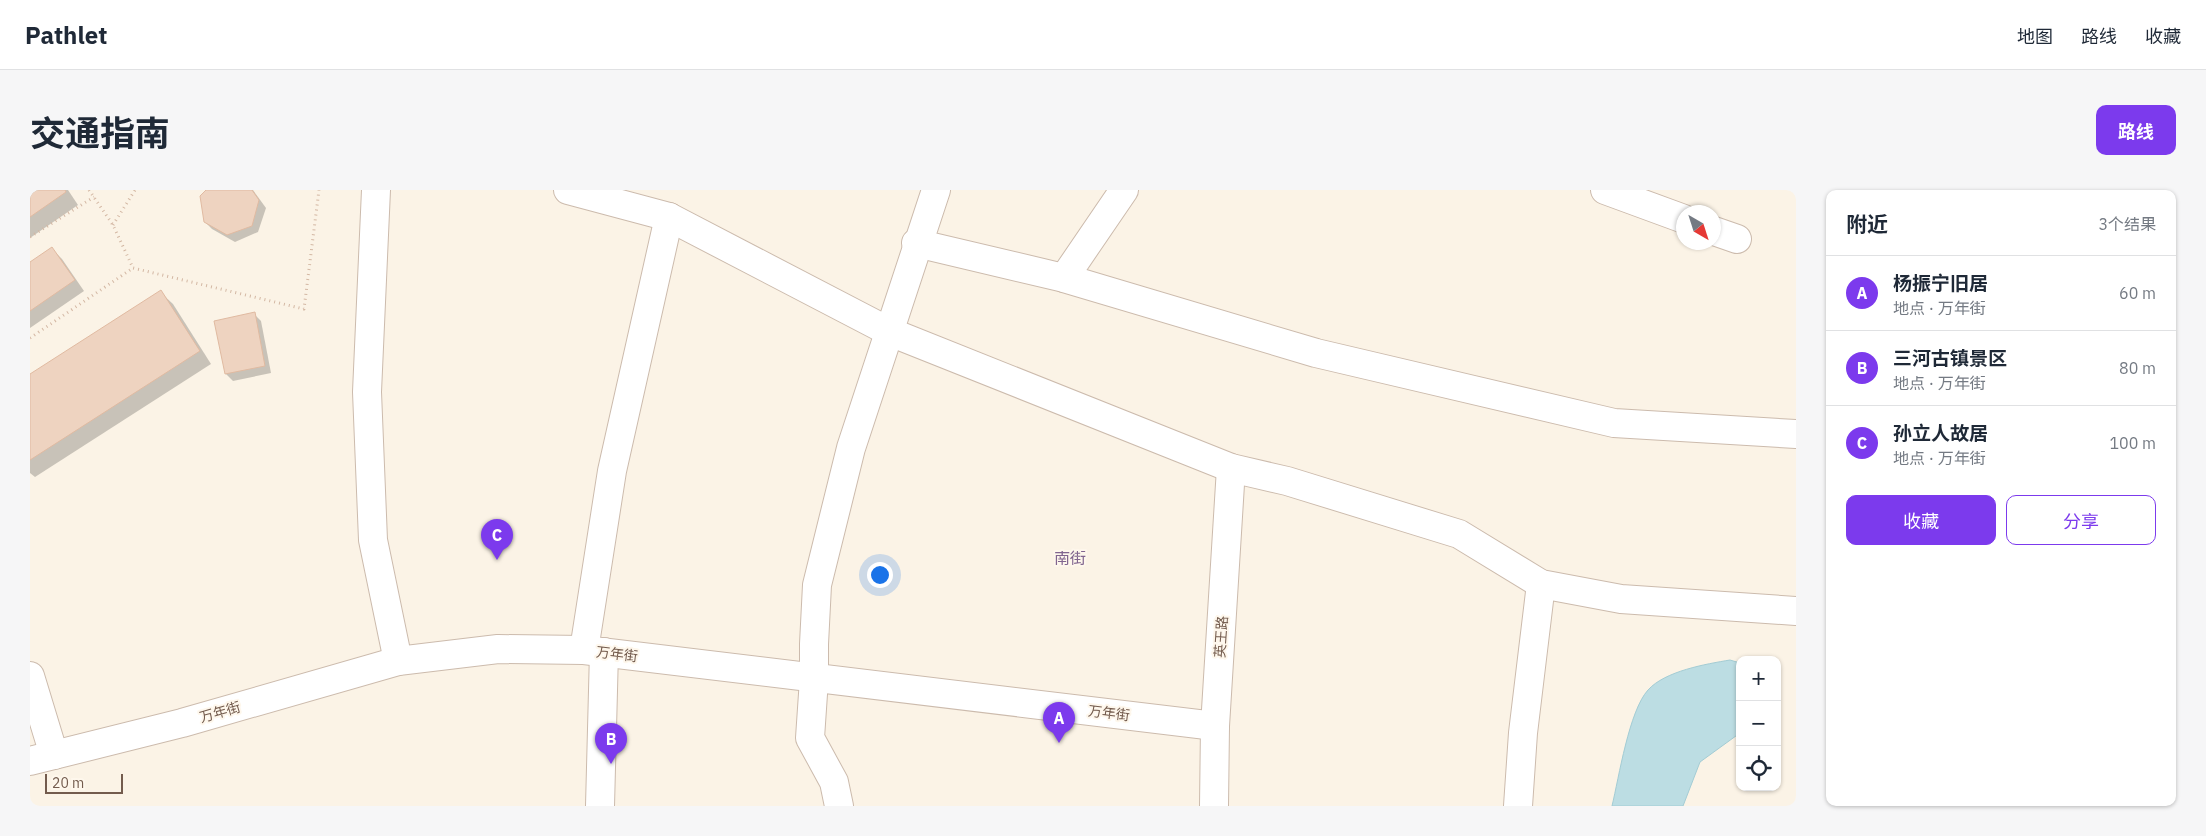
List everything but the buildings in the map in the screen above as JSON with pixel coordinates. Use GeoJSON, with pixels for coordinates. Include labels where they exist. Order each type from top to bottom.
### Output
{"type":"FeatureCollection","features":[{"type":"Feature","properties":{"kind":"street"},"geometry":{"type":"LineString","coordinates":[[376,190],[367,392],[373,540],[398,661]]}},
{"type":"Feature","properties":{"kind":"street"},"geometry":{"type":"LineString","coordinates":[[568,190],[669,217],[890,332],[1231,468],[1287,481],[1459,534],[1541,584],[1621,600],[1796,611]]}},
{"type":"Feature","properties":{"kind":"street"},"geometry":{"type":"LineString","coordinates":[[838,806],[834,782],[810,738],[817,585],[850,448],[890,332],[916,243],[936,190]]}},
{"type":"Feature","properties":{"kind":"street"},"geometry":{"type":"LineString","coordinates":[[1064,278],[1124,190]]}},
{"type":"Feature","properties":{"kind":"street"},"geometry":{"type":"LineString","coordinates":[[1605,190],[1676,216]]}},
{"type":"Feature","properties":{"kind":"street"},"geometry":{"type":"LineString","coordinates":[[600,806],[594,651],[612,472],[669,217]]}},
{"type":"Feature","properties":{"kind":"street"},"geometry":{"type":"LineString","coordinates":[[916,243],[1064,278],[1316,353],[1614,423],[1796,434]]}},
{"type":"Feature","properties":{"kind":"street","name":"英王路"},"geometry":{"type":"LineString","coordinates":[[1214,806],[1215,726],[1231,468]]}},
{"type":"Feature","properties":{"kind":"street"},"geometry":{"type":"LineString","coordinates":[[1518,806],[1523,733],[1541,584]]}},
{"type":"Feature","properties":{"kind":"street","name":"万年街"},"geometry":{"type":"LineString","coordinates":[[42,758],[182,723],[398,661],[498,649],[594,651],[1215,726]]}},
{"type":"Feature","properties":{"kind":"street"},"geometry":{"type":"LineString","coordinates":[[30,676],[42,758]]}},
{"type":"Feature","properties":{"kind":"path"},"geometry":{"type":"LineString","coordinates":[[89,190],[113,225],[133,268]]}},
{"type":"Feature","properties":{"kind":"path"},"geometry":{"type":"LineString","coordinates":[[113,225],[135,190]]}},
{"type":"Feature","properties":{"kind":"path"},"geometry":{"type":"LineString","coordinates":[[30,338],[133,268],[304,309],[319,190]]}},
{"type":"Feature","properties":{"kind":"path"},"geometry":{"type":"LineString","coordinates":[[30,237],[94,197]]}},
{"type":"Feature","properties":{"kind":"water"},"geometry":{"type":"Polygon","coordinates":[[[1730,660],[1736,662],[1736,736],[1700,762],[1683,806],[1612,806],[1630,728],[1641,700],[1655,683],[1675,673],[1698,666],[1730,660]]]}},
{"type":"Feature","properties":{"kind":"place","name":"孙立人故居"},"geometry":{"type":"Point","coordinates":[497,560]}},
{"type":"Feature","properties":{"kind":"place","name":"杨振宁旧居"},"geometry":{"type":"Point","coordinates":[1059,743]}},
{"type":"Feature","properties":{"kind":"place","name":"三河古镇景区"},"geometry":{"type":"Point","coordinates":[611,764]}},
{"type":"Feature","properties":{"kind":"district","name":"南街"},"geometry":{"type":"Point","coordinates":[1070,558]}}]}
